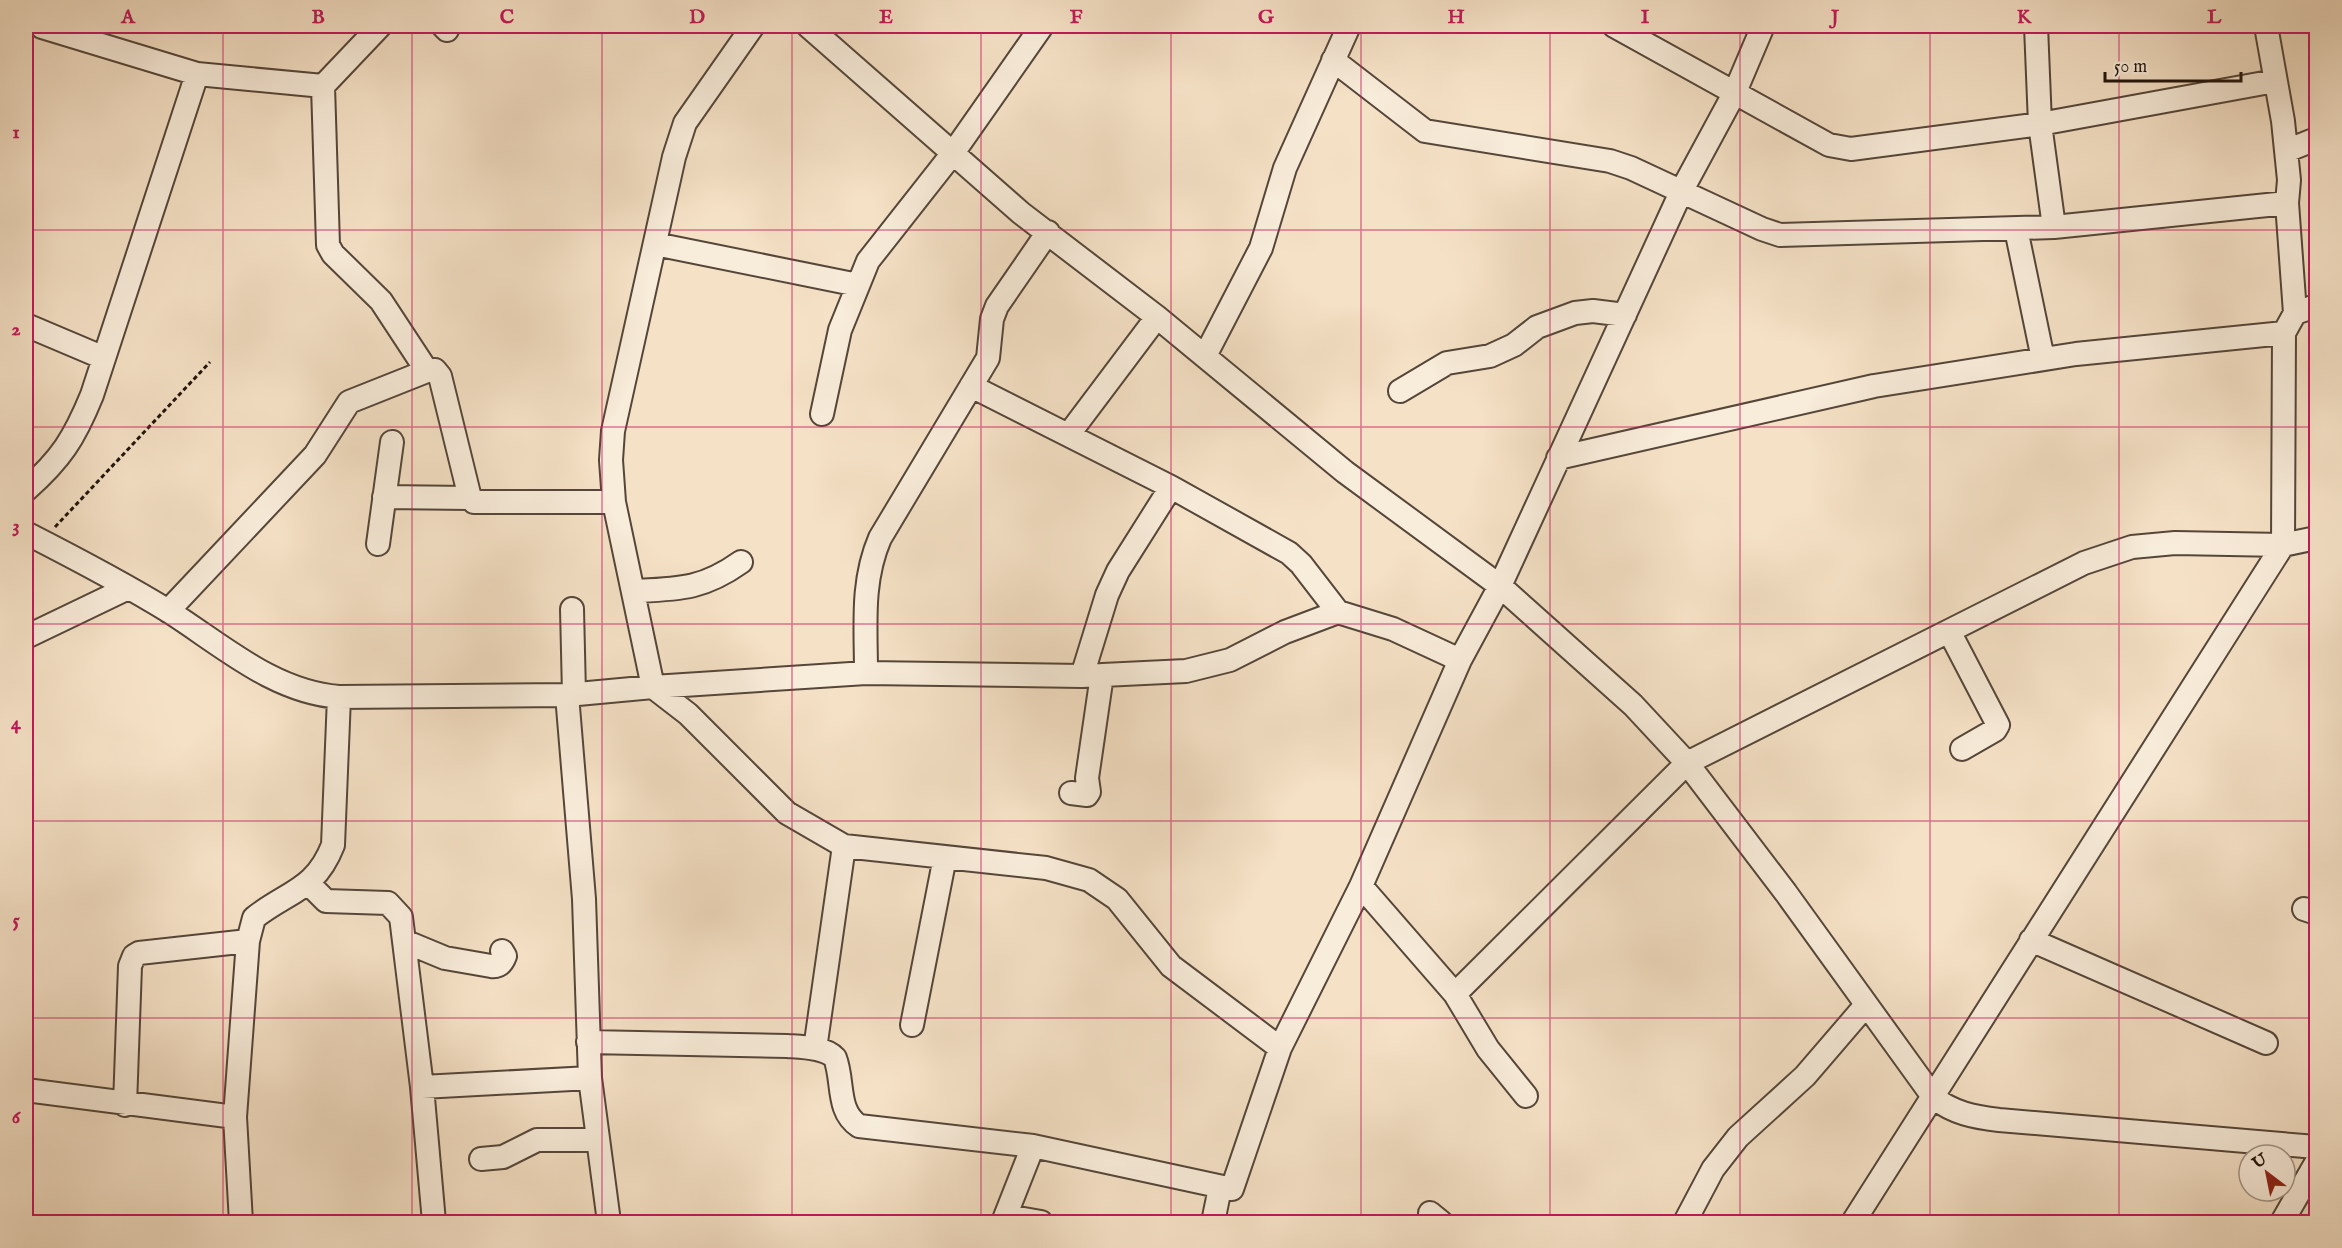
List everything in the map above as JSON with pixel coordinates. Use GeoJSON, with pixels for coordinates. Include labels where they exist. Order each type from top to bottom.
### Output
{"type":"FeatureCollection","features":[{"type":"Feature","properties":{"kind":"street"},"geometry":{"type":"LineString","coordinates":[[753,26],[685,123],[674,157],[613,431],[611,460],[614,502],[635,591],[653,687],[688,714],[787,813],[844,846],[1046,868],[1089,880],[1117,899],[1171,966],[1280,1048]]}},
{"type":"Feature","properties":{"kind":"street"},"geometry":{"type":"LineString","coordinates":[[808,26],[1021,213],[1157,317],[1346,472],[1500,586],[1633,705],[1687,763],[1786,893],[1934,1098],[1949,1109],[1974,1117],[2316,1147]]}},
{"type":"Feature","properties":{"kind":"street"},"geometry":{"type":"LineString","coordinates":[[822,414],[840,330],[868,261],[953,153],[1042,26]]}},
{"type":"Feature","properties":{"kind":"street"},"geometry":{"type":"LineString","coordinates":[[1205,356],[1261,248],[1285,168],[1349,26]]}},
{"type":"Feature","properties":{"kind":"street"},"geometry":{"type":"LineString","coordinates":[[1614,26],[1829,145],[1851,149],[2040,124],[2275,81]]}},
{"type":"Feature","properties":{"kind":"street"},"geometry":{"type":"LineString","coordinates":[[1232,1189],[1280,1048],[1361,886],[1460,660],[1500,586],[1682,190],[1735,92],[1763,26]]}},
{"type":"Feature","properties":{"kind":"street"},"geometry":{"type":"LineString","coordinates":[[2037,26],[2040,124],[2054,227]]}},
{"type":"Feature","properties":{"kind":"street"},"geometry":{"type":"LineString","coordinates":[[1853,1222],[1934,1098],[2031,940],[2283,545],[2284,333],[2295,313],[2287,203],[2289,180],[2266,26]]}},
{"type":"Feature","properties":{"kind":"street"},"geometry":{"type":"LineString","coordinates":[[42,27],[196,74],[323,86]]}},
{"type":"Feature","properties":{"kind":"street"},"geometry":{"type":"LineString","coordinates":[[373,28],[323,86],[328,245],[333,254],[381,301],[427,371]]}},
{"type":"Feature","properties":{"kind":"street"},"geometry":{"type":"LineString","coordinates":[[1333,60],[1425,131],[1610,161],[1682,190],[1762,229],[1780,235],[2054,227],[2287,203]]}},
{"type":"Feature","properties":{"kind":"street"},"geometry":{"type":"LineString","coordinates":[[26,490],[62,456],[77,434],[196,74]]}},
{"type":"Feature","properties":{"kind":"street"},"geometry":{"type":"LineString","coordinates":[[2286,151],[2316,139]]}},
{"type":"Feature","properties":{"kind":"street"},"geometry":{"type":"LineString","coordinates":[[2016,228],[2043,359]]}},
{"type":"Feature","properties":{"kind":"street"},"geometry":{"type":"LineString","coordinates":[[866,673],[867,576],[870,560],[880,538],[988,358],[992,319],[997,306],[1048,232]]}},
{"type":"Feature","properties":{"kind":"street"},"geometry":{"type":"LineString","coordinates":[[655,244],[858,285]]}},
{"type":"Feature","properties":{"kind":"street"},"geometry":{"type":"LineString","coordinates":[[2295,313],[2316,306]]}},
{"type":"Feature","properties":{"kind":"street"},"geometry":{"type":"LineString","coordinates":[[1400,391],[1447,363],[1455,360],[1474,361],[1490,357],[1514,345],[1537,327],[1575,313],[1593,311],[1625,315]]}},
{"type":"Feature","properties":{"kind":"street"},"geometry":{"type":"LineString","coordinates":[[1070,434],[1157,317]]}},
{"type":"Feature","properties":{"kind":"street"},"geometry":{"type":"LineString","coordinates":[[26,325],[104,358]]}},
{"type":"Feature","properties":{"kind":"street"},"geometry":{"type":"LineString","coordinates":[[1558,458],[1874,386],[2043,359],[2284,333]]}},
{"type":"Feature","properties":{"kind":"street"},"geometry":{"type":"LineString","coordinates":[[168,611],[315,455],[349,402],[427,371],[435,370],[440,376],[470,498]]}},
{"type":"Feature","properties":{"kind":"street"},"geometry":{"type":"LineString","coordinates":[[971,386],[1171,487],[1288,554],[1301,564],[1338,612],[1393,628],[1460,660]]}},
{"type":"Feature","properties":{"kind":"street"},"geometry":{"type":"LineString","coordinates":[[378,544],[392,441]]}},
{"type":"Feature","properties":{"kind":"street"},"geometry":{"type":"LineString","coordinates":[[1071,793],[1087,795],[1089,792],[1087,778],[1092,675],[1107,595],[1118,571],[1171,487]]}},
{"type":"Feature","properties":{"kind":"street"},"geometry":{"type":"LineString","coordinates":[[384,496],[470,498],[477,503],[614,502]]}},
{"type":"Feature","properties":{"kind":"street"},"geometry":{"type":"LineString","coordinates":[[34,537],[168,611],[266,675],[305,692],[339,697],[571,694],[866,673],[1092,675],[1205,667],[1230,660],[1285,632],[1338,612]]}},
{"type":"Feature","properties":{"kind":"street"},"geometry":{"type":"LineString","coordinates":[[1455,994],[1687,763],[2084,563],[2132,547],[2175,543],[2283,545],[2316,538]]}},
{"type":"Feature","properties":{"kind":"street"},"geometry":{"type":"LineString","coordinates":[[635,591],[694,587],[707,583],[741,562]]}},
{"type":"Feature","properties":{"kind":"street"},"geometry":{"type":"LineString","coordinates":[[26,638],[128,588]]}},
{"type":"Feature","properties":{"kind":"street"},"geometry":{"type":"LineString","coordinates":[[572,609],[571,694],[585,899],[590,1078],[609,1222]]}},
{"type":"Feature","properties":{"kind":"street"},"geometry":{"type":"LineString","coordinates":[[1949,631],[1998,725],[1995,730],[1962,749]]}},
{"type":"Feature","properties":{"kind":"street"},"geometry":{"type":"LineString","coordinates":[[242,1222],[235,1117],[248,941],[254,918],[309,884],[326,862],[333,845],[339,697]]}},
{"type":"Feature","properties":{"kind":"street"},"geometry":{"type":"LineString","coordinates":[[815,1049],[844,846]]}},
{"type":"Feature","properties":{"kind":"street"},"geometry":{"type":"LineString","coordinates":[[912,1025],[945,857]]}},
{"type":"Feature","properties":{"kind":"street"},"geometry":{"type":"LineString","coordinates":[[309,884],[326,901],[388,903],[401,917],[422,1087],[434,1222]]}},
{"type":"Feature","properties":{"kind":"street"},"geometry":{"type":"LineString","coordinates":[[1361,886],[1455,994],[1488,1048],[1526,1096]]}},
{"type":"Feature","properties":{"kind":"street"},"geometry":{"type":"LineString","coordinates":[[2031,940],[2266,1043]]}},
{"type":"Feature","properties":{"kind":"street"},"geometry":{"type":"LineString","coordinates":[[125,1105],[130,966],[134,956],[140,953],[248,941]]}},
{"type":"Feature","properties":{"kind":"street"},"geometry":{"type":"LineString","coordinates":[[404,941],[445,958],[496,967],[503,962],[505,956],[502,951]]}},
{"type":"Feature","properties":{"kind":"street"},"geometry":{"type":"LineString","coordinates":[[1685,1222],[1713,1169],[1738,1137],[1805,1076],[1866,1005]]}},
{"type":"Feature","properties":{"kind":"street"},"geometry":{"type":"LineString","coordinates":[[588,1042],[787,1046],[815,1049],[831,1054],[835,1058],[844,1108],[847,1116],[859,1126],[1033,1146],[1232,1189]]}},
{"type":"Feature","properties":{"kind":"street"},"geometry":{"type":"LineString","coordinates":[[422,1087],[590,1078]]}},
{"type":"Feature","properties":{"kind":"street"},"geometry":{"type":"LineString","coordinates":[[26,1090],[125,1105],[235,1117]]}},
{"type":"Feature","properties":{"kind":"street"},"geometry":{"type":"LineString","coordinates":[[481,1159],[503,1157],[537,1140],[598,1140]]}},
{"type":"Feature","properties":{"kind":"street"},"geometry":{"type":"LineString","coordinates":[[1033,1146],[1004,1219],[1041,1222]]}},
{"type":"Feature","properties":{"kind":"street"},"geometry":{"type":"LineString","coordinates":[[2282,1222],[2316,1163]]}},
{"type":"Feature","properties":{"kind":"street"},"geometry":{"type":"LineString","coordinates":[[1213,1222],[1220,1188],[1232,1189]]}},
{"type":"Feature","properties":{"kind":"path"},"geometry":{"type":"LineString","coordinates":[[34,537],[210,362]]}}]}
